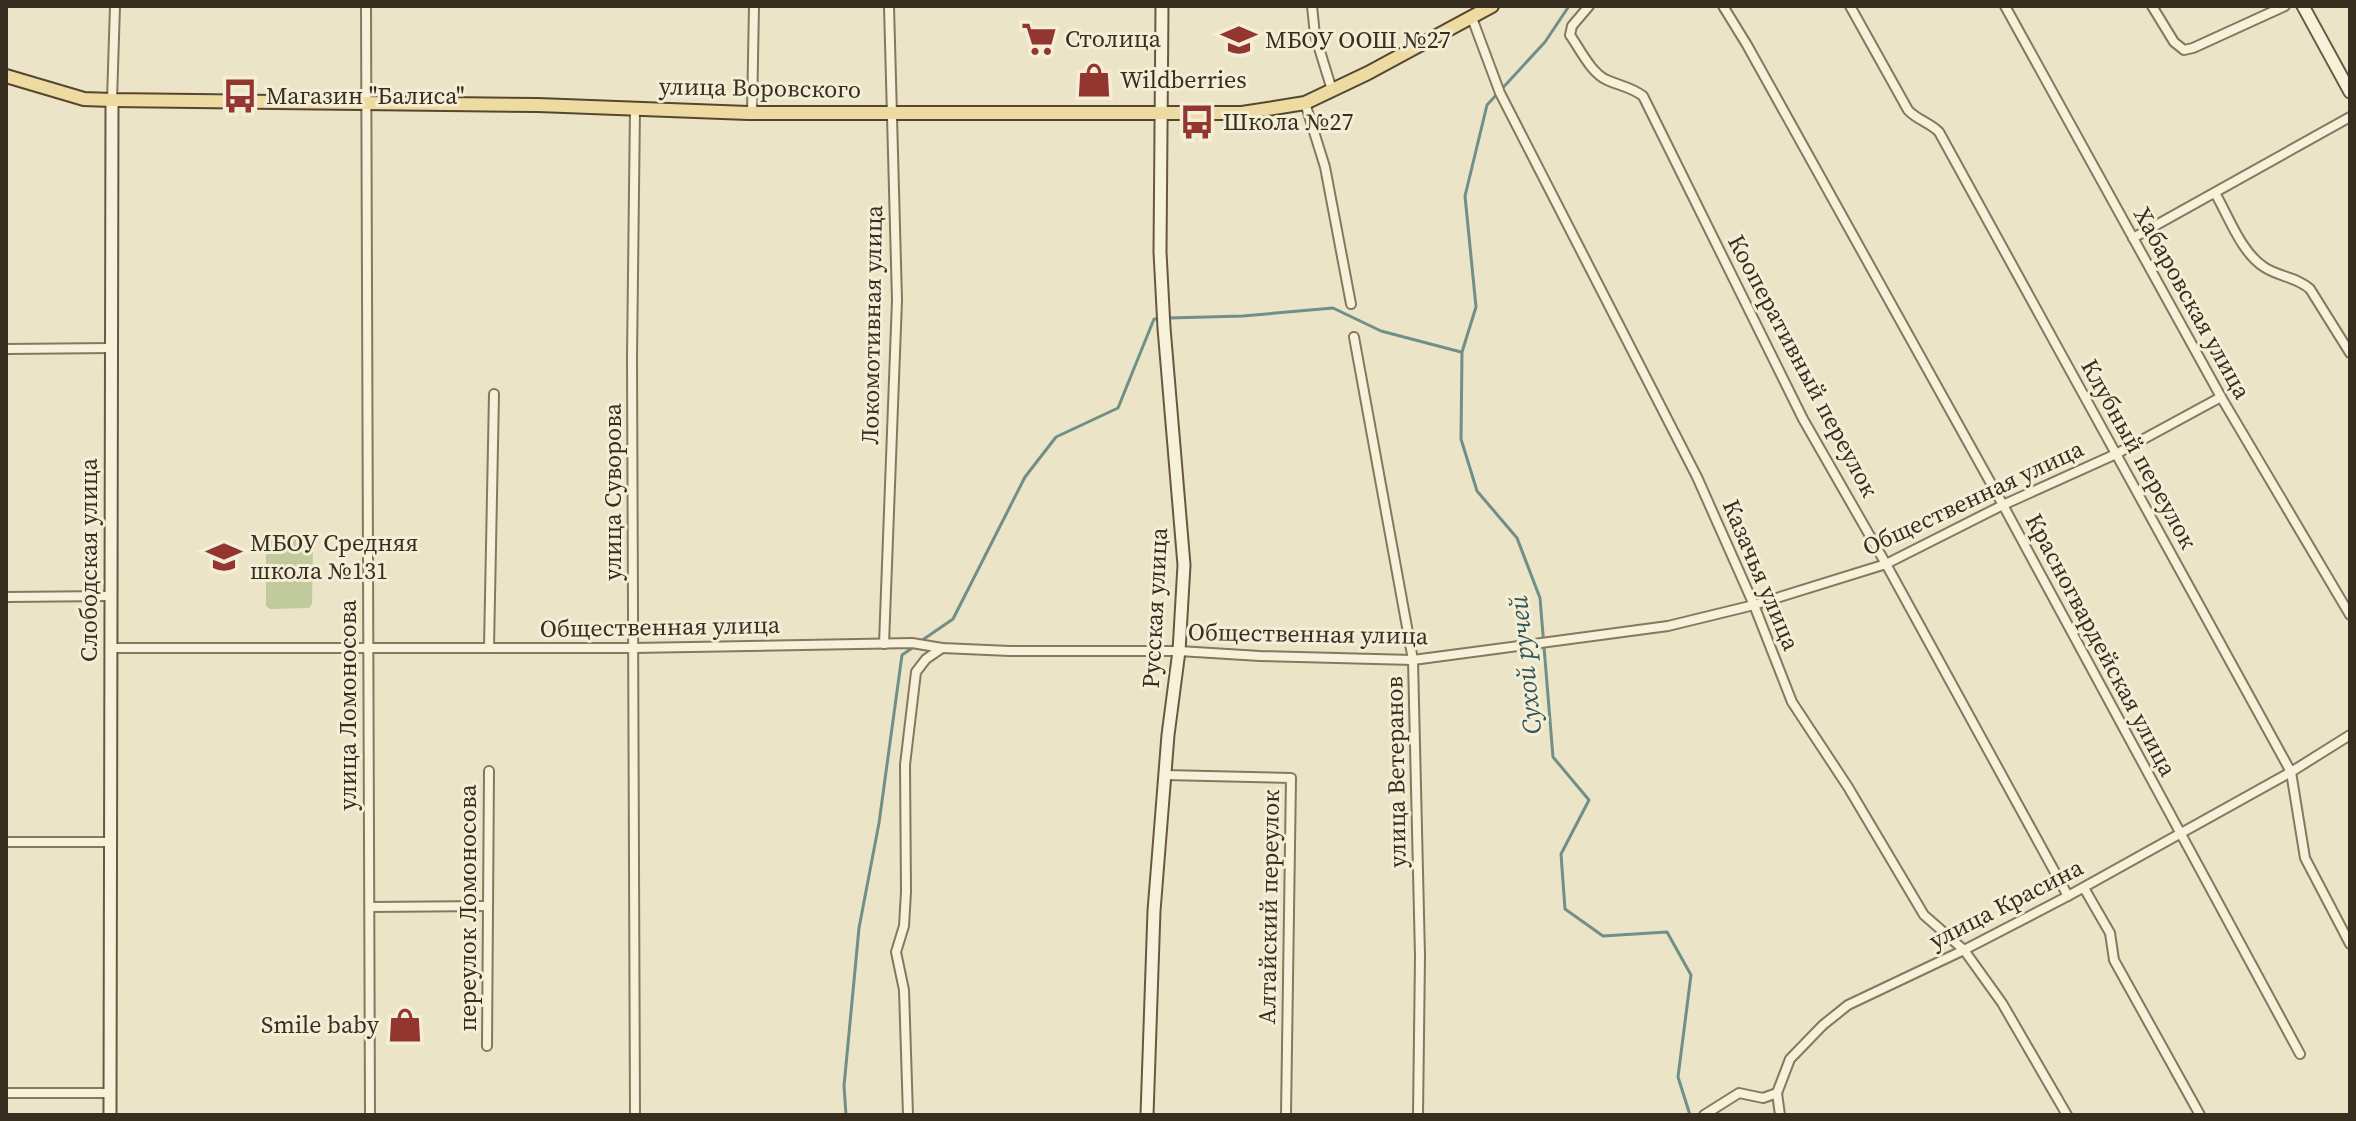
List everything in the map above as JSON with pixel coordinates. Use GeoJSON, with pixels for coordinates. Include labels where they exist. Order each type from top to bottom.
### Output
{"type":"FeatureCollection","features":[{"type":"Feature","properties":{"kind":"main road","name":"улица Воровского"},"geometry":{"type":"LineString","coordinates":[[6,76],[84,99],[112,100],[635,108],[752,113],[1242,113],[1305,103],[1492,6]]}},
{"type":"Feature","properties":{"kind":"street","name":"Слободская улица"},"geometry":{"type":"LineString","coordinates":[[110,1115],[112,100],[115,6]]}},
{"type":"Feature","properties":{"kind":"street","name":"улица Ломоносова"},"geometry":{"type":"LineString","coordinates":[[366,6],[370,1115]]}},
{"type":"Feature","properties":{"kind":"street"},"geometry":{"type":"LineString","coordinates":[[752,113],[754,6]]}},
{"type":"Feature","properties":{"kind":"street","name":"Локомотивная улица"},"geometry":{"type":"LineString","coordinates":[[884,644],[897,300],[889,6]]}},
{"type":"Feature","properties":{"kind":"street","name":"Русская улица"},"geometry":{"type":"LineString","coordinates":[[1147,1115],[1154,911],[1179,651],[1184,565],[1160,252],[1162,6]]}},
{"type":"Feature","properties":{"kind":"street"},"geometry":{"type":"LineString","coordinates":[[1312,6],[1315,35],[1332,90]]}},
{"type":"Feature","properties":{"kind":"street","name":"Кооперативный переулок"},"geometry":{"type":"LineString","coordinates":[[1589,6],[1572,26],[1570,35],[1604,80],[1632,88],[1643,96],[1803,419],[2068,896]]}},
{"type":"Feature","properties":{"kind":"street","name":"Красногвардейская улица"},"geometry":{"type":"LineString","coordinates":[[1723,6],[2003,505],[2300,1054]]}},
{"type":"Feature","properties":{"kind":"street","name":"Клубный переулок"},"geometry":{"type":"LineString","coordinates":[[1850,6],[1908,110],[1939,132],[2291,772],[2305,858],[2350,944]]}},
{"type":"Feature","properties":{"kind":"street","name":"Хабаровская улица"},"geometry":{"type":"LineString","coordinates":[[2005,6],[2221,397],[2350,615]]}},
{"type":"Feature","properties":{"kind":"street"},"geometry":{"type":"LineString","coordinates":[[2152,6],[2174,42],[2184,50],[2285,6]]}},
{"type":"Feature","properties":{"kind":"street"},"geometry":{"type":"LineString","coordinates":[[2303,6],[2350,92]]}},
{"type":"Feature","properties":{"kind":"street","name":"Казачья улица"},"geometry":{"type":"LineString","coordinates":[[1472,18],[1500,93],[1697,477],[1754,605],[1792,702],[1848,787],[1924,915],[1964,950],[2002,1003],[2067,1115]]}},
{"type":"Feature","properties":{"kind":"street"},"geometry":{"type":"LineString","coordinates":[[1305,103],[1325,167],[1351,304]]}},
{"type":"Feature","properties":{"kind":"street","name":"улица Суворова"},"geometry":{"type":"LineString","coordinates":[[635,108],[632,358],[635,1115]]}},
{"type":"Feature","properties":{"kind":"street"},"geometry":{"type":"LineString","coordinates":[[2133,238],[2350,117]]}},
{"type":"Feature","properties":{"kind":"street"},"geometry":{"type":"LineString","coordinates":[[2215,193],[2252,257],[2265,268],[2301,281],[2310,289],[2350,353]]}},
{"type":"Feature","properties":{"kind":"street","name":"улица Ветеранов"},"geometry":{"type":"LineString","coordinates":[[1354,337],[1413,660],[1420,956],[1418,1115]]}},
{"type":"Feature","properties":{"kind":"street"},"geometry":{"type":"LineString","coordinates":[[6,349],[112,348]]}},
{"type":"Feature","properties":{"kind":"street"},"geometry":{"type":"LineString","coordinates":[[489,648],[494,394]]}},
{"type":"Feature","properties":{"kind":"street","name":"Общественная улица"},"geometry":{"type":"LineString","coordinates":[[111,648],[633,648],[912,643],[942,648],[1179,651],[1413,660],[1668,626],[1754,605],[1886,564],[2003,505],[2116,454],[2221,397]]}},
{"type":"Feature","properties":{"kind":"street"},"geometry":{"type":"LineString","coordinates":[[6,597],[110,596]]}},
{"type":"Feature","properties":{"kind":"street"},"geometry":{"type":"LineString","coordinates":[[908,1115],[904,990],[896,952],[904,926],[906,892],[905,765],[916,672],[926,659],[942,648]]}},
{"type":"Feature","properties":{"kind":"street","name":"улица Красина"},"geometry":{"type":"LineString","coordinates":[[1777,1093],[1790,1059],[1848,1005],[2084,888],[2291,772],[2350,735]]}},
{"type":"Feature","properties":{"kind":"street","name":"переулок Ломоносова"},"geometry":{"type":"LineString","coordinates":[[487,1046],[489,771]]}},
{"type":"Feature","properties":{"kind":"street","name":"Алтайский переулок"},"geometry":{"type":"LineString","coordinates":[[1165,775],[1291,778],[1286,1115]]}},
{"type":"Feature","properties":{"kind":"street"},"geometry":{"type":"LineString","coordinates":[[6,842],[112,842]]}},
{"type":"Feature","properties":{"kind":"street"},"geometry":{"type":"LineString","coordinates":[[2084,888],[2110,933],[2114,960],[2200,1115]]}},
{"type":"Feature","properties":{"kind":"street"},"geometry":{"type":"LineString","coordinates":[[370,907],[488,906]]}},
{"type":"Feature","properties":{"kind":"street"},"geometry":{"type":"LineString","coordinates":[[6,1093],[110,1093]]}},
{"type":"Feature","properties":{"kind":"street"},"geometry":{"type":"LineString","coordinates":[[1704,1115],[1739,1093],[1763,1098],[1777,1093],[1780,1115]]}},
{"type":"Feature","properties":{"kind":"green space"},"geometry":{"type":"Polygon","coordinates":[[[273,538],[307,539],[313,545],[312,604],[309,608],[270,609],[266,606],[266,545],[273,538]]]}},
{"type":"Feature","properties":{"kind":"waterway","name":"Сухой ручей"},"geometry":{"type":"LineString","coordinates":[[1569,6],[1545,42],[1487,105],[1465,196],[1476,307],[1462,352],[1461,439],[1477,491],[1517,538],[1540,598],[1553,757],[1589,800],[1561,854],[1565,909],[1603,936],[1667,932],[1691,975],[1678,1077],[1690,1115]]}},
{"type":"Feature","properties":{"kind":"waterway"},"geometry":{"type":"LineString","coordinates":[[1169,318],[1243,316],[1333,308],[1381,331],[1461,352]]}},
{"type":"Feature","properties":{"kind":"waterway"},"geometry":{"type":"LineString","coordinates":[[921,641],[953,619],[1025,477],[1056,437],[1118,408],[1154,319],[1161,319]]}},
{"type":"Feature","properties":{"kind":"waterway"},"geometry":{"type":"LineString","coordinates":[[846,1115],[844,1086],[859,928],[879,823],[902,655],[915,646]]}},
{"type":"Feature","properties":{"kind":"place","name":"Столица"},"geometry":{"type":"Point","coordinates":[1039,39]}},
{"type":"Feature","properties":{"kind":"place","name":"МБОУ ООШ №27"},"geometry":{"type":"Point","coordinates":[1239,40]}},
{"type":"Feature","properties":{"kind":"place","name":"Wildberries"},"geometry":{"type":"Point","coordinates":[1094,80]}},
{"type":"Feature","properties":{"kind":"place","name":"Магазин \"Балиса\""},"geometry":{"type":"Point","coordinates":[240,96]}},
{"type":"Feature","properties":{"kind":"place","name":"Школа №27"},"geometry":{"type":"Point","coordinates":[1197,122]}},
{"type":"Feature","properties":{"kind":"place","name":"МБОУ Средняя школа №131"},"geometry":{"type":"Point","coordinates":[224,557]}},
{"type":"Feature","properties":{"kind":"place","name":"Smile baby"},"geometry":{"type":"Point","coordinates":[405,1025]}}]}
